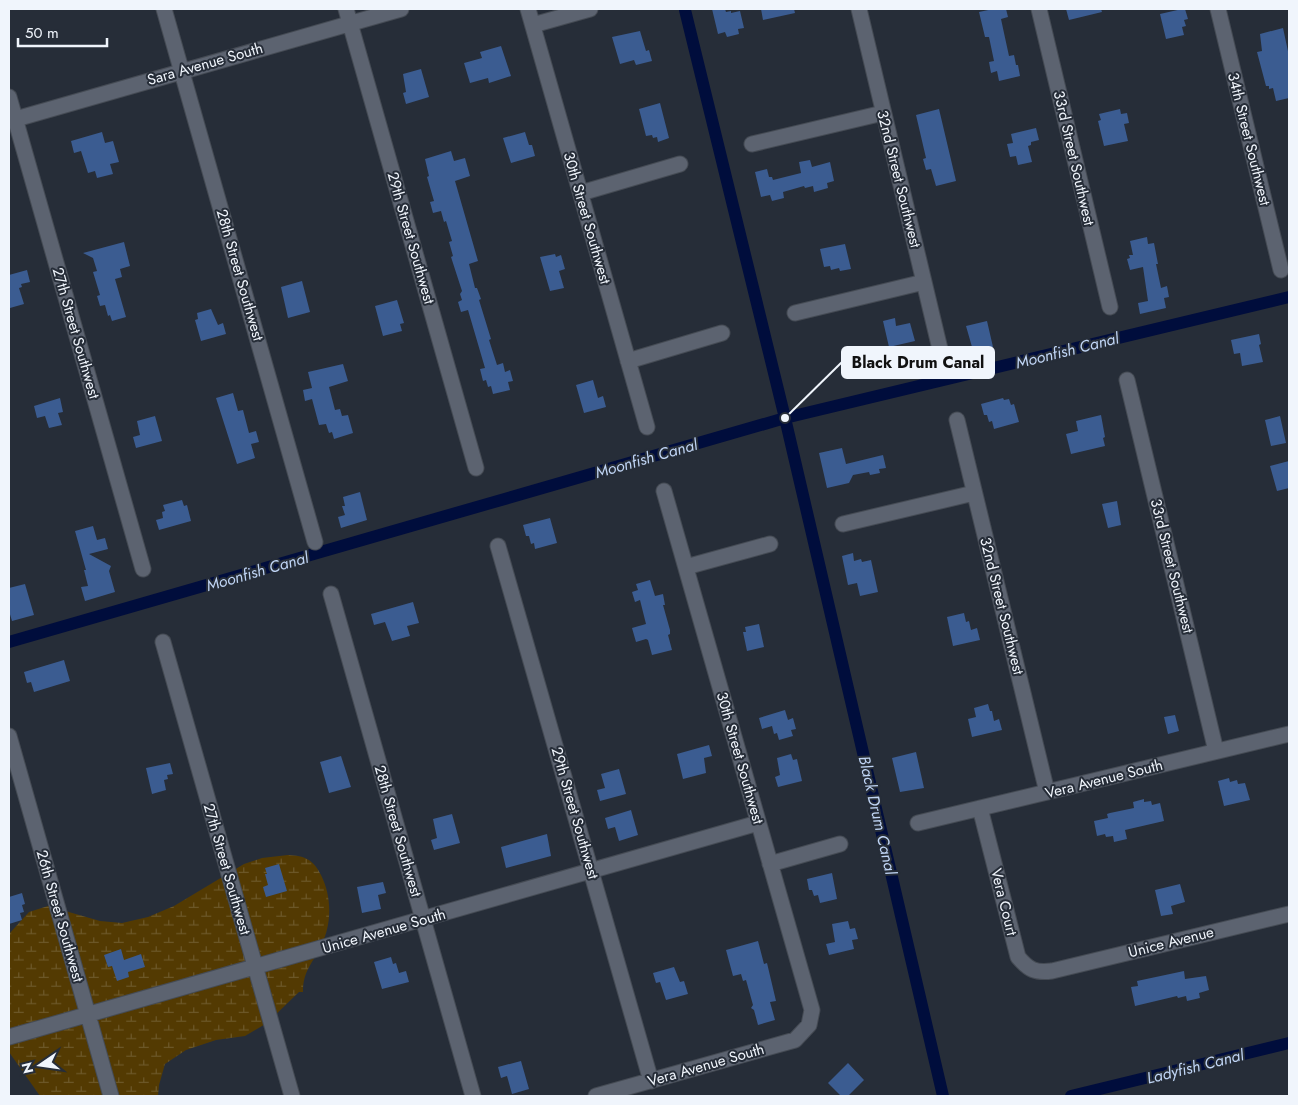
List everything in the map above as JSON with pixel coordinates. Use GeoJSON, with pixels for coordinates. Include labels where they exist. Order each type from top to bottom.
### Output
{"type":"FeatureCollection","features":[{"type":"Feature","properties":{"kind":"street","name":"28th Street Southwest"},"geometry":{"type":"LineString","coordinates":[[164,9],[315,542]]}},
{"type":"Feature","properties":{"kind":"street","name":"Sara Avenue South"},"geometry":{"type":"LineString","coordinates":[[12,120],[182,72],[348,16],[401,9]]}},
{"type":"Feature","properties":{"kind":"street","name":"30th Street Southwest"},"geometry":{"type":"LineString","coordinates":[[528,9],[647,427]]}},
{"type":"Feature","properties":{"kind":"street"},"geometry":{"type":"LineString","coordinates":[[533,25],[590,9]]}},
{"type":"Feature","properties":{"kind":"street","name":"32nd Street Southwest"},"geometry":{"type":"LineString","coordinates":[[858,9],[940,349]]}},
{"type":"Feature","properties":{"kind":"street","name":"33rd Street Southwest"},"geometry":{"type":"LineString","coordinates":[[1039,9],[1110,307]]}},
{"type":"Feature","properties":{"kind":"street","name":"34th Street Southwest"},"geometry":{"type":"LineString","coordinates":[[1218,9],[1280,270]]}},
{"type":"Feature","properties":{"kind":"street","name":"29th Street Southwest"},"geometry":{"type":"LineString","coordinates":[[348,16],[476,468]]}},
{"type":"Feature","properties":{"kind":"street","name":"27th Street Southwest"},"geometry":{"type":"LineString","coordinates":[[9,97],[12,120],[143,569]]}},
{"type":"Feature","properties":{"kind":"street"},"geometry":{"type":"LineString","coordinates":[[752,144],[883,113]]}},
{"type":"Feature","properties":{"kind":"street"},"geometry":{"type":"LineString","coordinates":[[581,193],[680,164]]}},
{"type":"Feature","properties":{"kind":"street"},"geometry":{"type":"LineString","coordinates":[[795,313],[924,282]]}},
{"type":"Feature","properties":{"kind":"street"},"geometry":{"type":"LineString","coordinates":[[628,361],[722,333]]}},
{"type":"Feature","properties":{"kind":"street","name":"33rd Street Southwest"},"geometry":{"type":"LineString","coordinates":[[1127,380],[1216,751]]}},
{"type":"Feature","properties":{"kind":"street","name":"32nd Street Southwest"},"geometry":{"type":"LineString","coordinates":[[957,420],[1047,792]]}},
{"type":"Feature","properties":{"kind":"street","name":"30th Street Southwest"},"geometry":{"type":"LineString","coordinates":[[664,491],[812,1010],[810,1025]]}},
{"type":"Feature","properties":{"kind":"street"},"geometry":{"type":"LineString","coordinates":[[843,524],[974,493]]}},
{"type":"Feature","properties":{"kind":"street"},"geometry":{"type":"LineString","coordinates":[[686,567],[770,544]]}},
{"type":"Feature","properties":{"kind":"street","name":"29th Street Southwest"},"geometry":{"type":"LineString","coordinates":[[498,546],[651,1081]]}},
{"type":"Feature","properties":{"kind":"street","name":"28th Street Southwest"},"geometry":{"type":"LineString","coordinates":[[331,594],[473,1096]]}},
{"type":"Feature","properties":{"kind":"street","name":"27th Street Southwest"},"geometry":{"type":"LineString","coordinates":[[163,642],[292,1096]]}},
{"type":"Feature","properties":{"kind":"street","name":"Vera Avenue South"},"geometry":{"type":"LineString","coordinates":[[918,823],[1289,734]]}},
{"type":"Feature","properties":{"kind":"street","name":"26th Street Southwest"},"geometry":{"type":"LineString","coordinates":[[9,736],[111,1096]]}},
{"type":"Feature","properties":{"kind":"street","name":"Vera Court"},"geometry":{"type":"LineString","coordinates":[[980,808],[1018,957],[1026,967],[1037,972],[1052,971]]}},
{"type":"Feature","properties":{"kind":"street","name":"Unice Avenue South"},"geometry":{"type":"LineString","coordinates":[[9,1037],[592,872],[758,823]]}},
{"type":"Feature","properties":{"kind":"street"},"geometry":{"type":"LineString","coordinates":[[770,864],[840,844]]}},
{"type":"Feature","properties":{"kind":"street","name":"Unice Avenue"},"geometry":{"type":"LineString","coordinates":[[1052,971],[1289,914]]}},
{"type":"Feature","properties":{"kind":"street","name":"Vera Avenue South"},"geometry":{"type":"LineString","coordinates":[[596,1096],[795,1040],[810,1025]]}},
{"type":"Feature","properties":{"kind":"green space"},"geometry":{"type":"Polygon","coordinates":[[[288,855],[308,859],[315,865],[325,883],[329,901],[329,920],[325,938],[306,973],[303,992],[299,992],[267,1023],[245,1036],[216,1040],[186,1050],[165,1064],[158,1096],[40,1096],[9,1052],[9,934],[29,912],[48,906],[100,921],[122,923],[148,917],[174,906],[244,864],[262,858],[288,855]]]}},
{"type":"Feature","properties":{"kind":"building"},"geometry":{"type":"Polygon","coordinates":[[[712,9],[725,9],[726,12],[731,11],[731,13],[740,11],[744,28],[738,29],[739,34],[727,37],[725,32],[718,34],[712,9]]]}},
{"type":"Feature","properties":{"kind":"building"},"geometry":{"type":"Polygon","coordinates":[[[761,9],[794,9],[795,13],[763,20],[761,9]]]}},
{"type":"Feature","properties":{"kind":"building"},"geometry":{"type":"Polygon","coordinates":[[[1006,9],[1008,17],[1001,19],[1009,56],[1014,55],[1020,76],[999,81],[997,71],[991,73],[989,62],[994,61],[989,37],[985,37],[979,12],[1006,9]]]}},
{"type":"Feature","properties":{"kind":"building"},"geometry":{"type":"Polygon","coordinates":[[[1066,9],[1101,9],[1102,12],[1069,20],[1066,9]]]}},
{"type":"Feature","properties":{"kind":"building"},"geometry":{"type":"Polygon","coordinates":[[[1185,9],[1188,19],[1184,20],[1186,26],[1182,27],[1184,35],[1166,39],[1160,14],[1185,9]]]}},
{"type":"Feature","properties":{"kind":"building"},"geometry":{"type":"Polygon","coordinates":[[[1283,28],[1289,56],[1289,98],[1276,101],[1273,88],[1269,89],[1269,86],[1266,86],[1257,52],[1262,51],[1260,34],[1283,28]]]}},
{"type":"Feature","properties":{"kind":"building"},"geometry":{"type":"Polygon","coordinates":[[[640,31],[646,51],[649,50],[652,61],[636,65],[634,60],[620,64],[612,37],[640,31]]]}},
{"type":"Feature","properties":{"kind":"building"},"geometry":{"type":"Polygon","coordinates":[[[501,46],[511,76],[489,83],[488,78],[470,83],[464,63],[482,58],[480,52],[501,46]]]}},
{"type":"Feature","properties":{"kind":"building"},"geometry":{"type":"Polygon","coordinates":[[[421,69],[429,97],[406,104],[403,93],[406,92],[403,74],[421,69]]]}},
{"type":"Feature","properties":{"kind":"building"},"geometry":{"type":"Polygon","coordinates":[[[660,103],[669,138],[658,142],[657,137],[653,138],[652,135],[646,136],[639,109],[660,103]]]}},
{"type":"Feature","properties":{"kind":"building"},"geometry":{"type":"Polygon","coordinates":[[[939,109],[956,181],[936,186],[931,169],[926,170],[923,159],[926,158],[916,115],[939,109]]]}},
{"type":"Feature","properties":{"kind":"building"},"geometry":{"type":"Polygon","coordinates":[[[1120,109],[1121,114],[1127,113],[1129,123],[1124,124],[1128,141],[1104,146],[1098,121],[1101,120],[1099,114],[1120,109]]]}},
{"type":"Feature","properties":{"kind":"building"},"geometry":{"type":"Polygon","coordinates":[[[1036,128],[1039,140],[1031,142],[1031,145],[1028,146],[1032,162],[1018,165],[1016,156],[1010,157],[1007,144],[1013,143],[1011,134],[1036,128]]]}},
{"type":"Feature","properties":{"kind":"building"},"geometry":{"type":"Polygon","coordinates":[[[102,132],[105,143],[113,141],[119,162],[110,164],[113,174],[97,178],[95,171],[88,173],[81,151],[74,153],[71,141],[102,132]]]}},
{"type":"Feature","properties":{"kind":"building"},"geometry":{"type":"Polygon","coordinates":[[[525,132],[535,156],[511,163],[503,138],[525,132]]]}},
{"type":"Feature","properties":{"kind":"building"},"geometry":{"type":"Polygon","coordinates":[[[451,151],[454,161],[465,158],[470,176],[455,181],[478,261],[469,264],[475,288],[477,288],[481,299],[479,300],[491,339],[489,340],[497,365],[503,363],[505,372],[510,370],[513,381],[508,382],[510,390],[493,394],[491,386],[488,387],[486,380],[483,381],[480,369],[485,368],[468,310],[461,312],[458,302],[462,300],[460,294],[462,291],[451,257],[453,256],[449,242],[452,241],[446,221],[444,222],[441,211],[433,213],[430,202],[434,201],[427,177],[429,176],[425,159],[451,151]]]}},
{"type":"Feature","properties":{"kind":"building"},"geometry":{"type":"Polygon","coordinates":[[[810,160],[812,167],[830,162],[834,181],[827,183],[828,188],[814,192],[813,186],[805,188],[804,186],[783,192],[784,198],[772,201],[770,195],[761,197],[755,172],[767,169],[769,177],[772,177],[773,180],[801,173],[799,162],[810,160]]]}},
{"type":"Feature","properties":{"kind":"building"},"geometry":{"type":"Polygon","coordinates":[[[1147,237],[1148,244],[1154,243],[1161,288],[1167,286],[1169,297],[1164,298],[1166,308],[1140,314],[1138,303],[1148,301],[1143,267],[1130,270],[1127,259],[1130,258],[1129,255],[1133,255],[1130,241],[1147,237]]]}},
{"type":"Feature","properties":{"kind":"building"},"geometry":{"type":"Polygon","coordinates":[[[124,242],[130,266],[120,269],[122,277],[115,279],[126,317],[112,321],[110,315],[108,316],[105,305],[100,306],[97,296],[100,295],[93,272],[97,271],[93,258],[83,253],[124,242]]]}},
{"type":"Feature","properties":{"kind":"building"},"geometry":{"type":"Polygon","coordinates":[[[845,244],[851,269],[840,271],[839,268],[831,270],[830,266],[824,267],[820,249],[845,244]]]}},
{"type":"Feature","properties":{"kind":"building"},"geometry":{"type":"Polygon","coordinates":[[[555,254],[556,257],[561,255],[565,269],[559,271],[564,288],[550,291],[540,257],[555,254]]]}},
{"type":"Feature","properties":{"kind":"building"},"geometry":{"type":"Polygon","coordinates":[[[27,270],[30,282],[21,284],[22,287],[19,288],[24,304],[10,308],[9,275],[27,270]]]}},
{"type":"Feature","properties":{"kind":"building"},"geometry":{"type":"Polygon","coordinates":[[[302,281],[310,312],[288,318],[281,287],[302,281]]]}},
{"type":"Feature","properties":{"kind":"building"},"geometry":{"type":"Polygon","coordinates":[[[397,300],[404,323],[400,324],[402,331],[383,336],[375,306],[397,300]]]}},
{"type":"Feature","properties":{"kind":"building"},"geometry":{"type":"Polygon","coordinates":[[[211,309],[218,325],[223,323],[226,334],[201,341],[195,320],[198,319],[197,313],[211,309]]]}},
{"type":"Feature","properties":{"kind":"building"},"geometry":{"type":"Polygon","coordinates":[[[895,318],[896,326],[910,323],[915,341],[889,347],[883,321],[895,318]]]}},
{"type":"Feature","properties":{"kind":"building"},"geometry":{"type":"Polygon","coordinates":[[[987,321],[993,347],[975,351],[966,326],[987,321]]]}},
{"type":"Feature","properties":{"kind":"building"},"geometry":{"type":"Polygon","coordinates":[[[1259,334],[1261,344],[1259,345],[1263,362],[1242,366],[1240,353],[1234,354],[1231,340],[1259,334]]]}},
{"type":"Feature","properties":{"kind":"building"},"geometry":{"type":"Polygon","coordinates":[[[343,364],[348,381],[329,387],[335,410],[340,409],[342,416],[348,415],[353,433],[334,439],[332,432],[329,433],[326,424],[319,425],[312,399],[305,401],[303,390],[312,388],[308,372],[343,364]]]}},
{"type":"Feature","properties":{"kind":"building"},"geometry":{"type":"Polygon","coordinates":[[[593,380],[598,398],[603,396],[606,407],[584,413],[576,385],[593,380]]]}},
{"type":"Feature","properties":{"kind":"building"},"geometry":{"type":"Polygon","coordinates":[[[233,393],[238,411],[243,410],[249,433],[256,431],[259,442],[251,444],[255,458],[237,464],[216,398],[233,393]]]}},
{"type":"Feature","properties":{"kind":"building"},"geometry":{"type":"Polygon","coordinates":[[[60,398],[63,412],[58,413],[62,425],[49,428],[45,416],[37,418],[34,406],[60,398]]]}},
{"type":"Feature","properties":{"kind":"building"},"geometry":{"type":"Polygon","coordinates":[[[1003,398],[1004,400],[1009,399],[1011,405],[1014,404],[1019,422],[994,429],[992,421],[989,422],[987,415],[984,415],[981,404],[1003,398]]]}},
{"type":"Feature","properties":{"kind":"building"},"geometry":{"type":"Polygon","coordinates":[[[1101,415],[1105,446],[1071,454],[1066,434],[1078,431],[1076,421],[1101,415]]]}},
{"type":"Feature","properties":{"kind":"building"},"geometry":{"type":"Polygon","coordinates":[[[155,416],[162,441],[136,448],[133,437],[140,435],[137,421],[155,416]]]}},
{"type":"Feature","properties":{"kind":"building"},"geometry":{"type":"Polygon","coordinates":[[[1280,416],[1286,443],[1271,446],[1265,420],[1280,416]]]}},
{"type":"Feature","properties":{"kind":"building"},"geometry":{"type":"Polygon","coordinates":[[[842,448],[846,464],[883,455],[886,468],[879,469],[880,473],[870,475],[869,472],[853,475],[849,483],[827,488],[819,453],[842,448]]]}},
{"type":"Feature","properties":{"kind":"building"},"geometry":{"type":"Polygon","coordinates":[[[1289,461],[1289,488],[1277,491],[1270,466],[1289,461]]]}},
{"type":"Feature","properties":{"kind":"building"},"geometry":{"type":"Polygon","coordinates":[[[360,492],[367,520],[341,528],[338,517],[345,515],[342,506],[345,506],[343,497],[360,492]]]}},
{"type":"Feature","properties":{"kind":"building"},"geometry":{"type":"Polygon","coordinates":[[[182,500],[184,506],[187,505],[191,521],[159,530],[156,520],[163,518],[162,512],[165,511],[163,505],[182,500]]]}},
{"type":"Feature","properties":{"kind":"building"},"geometry":{"type":"Polygon","coordinates":[[[1117,501],[1121,525],[1108,528],[1102,504],[1117,501]]]}},
{"type":"Feature","properties":{"kind":"building"},"geometry":{"type":"Polygon","coordinates":[[[550,518],[557,543],[535,549],[534,543],[531,544],[529,536],[526,536],[523,525],[550,518]]]}},
{"type":"Feature","properties":{"kind":"building"},"geometry":{"type":"Polygon","coordinates":[[[93,526],[97,540],[105,538],[108,549],[89,554],[111,566],[109,571],[115,592],[85,601],[81,587],[88,586],[84,570],[86,570],[75,531],[93,526]]]}},
{"type":"Feature","properties":{"kind":"building"},"geometry":{"type":"Polygon","coordinates":[[[853,553],[854,561],[861,559],[862,562],[871,560],[878,592],[860,596],[857,583],[848,585],[842,556],[853,553]]]}},
{"type":"Feature","properties":{"kind":"building"},"geometry":{"type":"Polygon","coordinates":[[[650,580],[655,596],[663,594],[665,605],[663,605],[670,630],[668,635],[672,650],[652,655],[648,640],[636,642],[632,628],[646,624],[640,600],[635,602],[632,592],[638,590],[636,584],[650,580]]]}},
{"type":"Feature","properties":{"kind":"building"},"geometry":{"type":"Polygon","coordinates":[[[25,584],[34,615],[12,621],[9,611],[9,588],[25,584]]]}},
{"type":"Feature","properties":{"kind":"building"},"geometry":{"type":"Polygon","coordinates":[[[413,602],[419,623],[407,626],[410,636],[392,641],[385,622],[374,625],[371,614],[413,602]]]}},
{"type":"Feature","properties":{"kind":"building"},"geometry":{"type":"Polygon","coordinates":[[[964,613],[966,622],[969,621],[971,630],[977,628],[980,640],[953,646],[947,617],[964,613]]]}},
{"type":"Feature","properties":{"kind":"building"},"geometry":{"type":"Polygon","coordinates":[[[759,624],[764,647],[747,651],[743,632],[746,632],[745,627],[759,624]]]}},
{"type":"Feature","properties":{"kind":"building"},"geometry":{"type":"Polygon","coordinates":[[[64,660],[70,681],[34,692],[31,682],[27,683],[24,672],[64,660]]]}},
{"type":"Feature","properties":{"kind":"building"},"geometry":{"type":"Polygon","coordinates":[[[988,704],[994,721],[999,719],[1002,730],[972,737],[968,719],[976,717],[974,708],[988,704]]]}},
{"type":"Feature","properties":{"kind":"building"},"geometry":{"type":"Polygon","coordinates":[[[785,710],[788,720],[793,718],[796,729],[791,730],[793,736],[779,740],[777,733],[774,734],[772,726],[762,729],[759,718],[785,710]]]}},
{"type":"Feature","properties":{"kind":"building"},"geometry":{"type":"Polygon","coordinates":[[[1175,715],[1179,731],[1168,734],[1164,717],[1175,715]]]}},
{"type":"Feature","properties":{"kind":"building"},"geometry":{"type":"Polygon","coordinates":[[[709,745],[712,756],[704,758],[706,773],[683,779],[677,754],[709,745]]]}},
{"type":"Feature","properties":{"kind":"building"},"geometry":{"type":"Polygon","coordinates":[[[916,752],[924,788],[900,792],[892,758],[916,752]]]}},
{"type":"Feature","properties":{"kind":"building"},"geometry":{"type":"Polygon","coordinates":[[[791,754],[793,760],[797,759],[802,781],[778,787],[775,777],[780,775],[777,758],[791,754]]]}},
{"type":"Feature","properties":{"kind":"building"},"geometry":{"type":"Polygon","coordinates":[[[341,756],[351,787],[329,793],[320,762],[341,756]]]}},
{"type":"Feature","properties":{"kind":"building"},"geometry":{"type":"Polygon","coordinates":[[[170,763],[173,774],[167,775],[168,779],[164,780],[166,790],[152,794],[146,768],[170,763]]]}},
{"type":"Feature","properties":{"kind":"building"},"geometry":{"type":"Polygon","coordinates":[[[619,769],[626,794],[600,801],[597,790],[605,788],[601,774],[619,769]]]}},
{"type":"Feature","properties":{"kind":"building"},"geometry":{"type":"Polygon","coordinates":[[[1229,778],[1230,782],[1237,780],[1238,784],[1245,783],[1250,800],[1224,806],[1218,781],[1229,778]]]}},
{"type":"Feature","properties":{"kind":"building"},"geometry":{"type":"Polygon","coordinates":[[[1144,799],[1144,802],[1151,801],[1152,805],[1160,803],[1164,821],[1125,830],[1127,839],[1114,842],[1113,836],[1106,837],[1105,834],[1097,836],[1094,821],[1108,818],[1107,814],[1110,813],[1134,808],[1133,802],[1144,799]]]}},
{"type":"Feature","properties":{"kind":"building"},"geometry":{"type":"Polygon","coordinates":[[[631,810],[638,835],[619,841],[615,827],[608,829],[605,818],[631,810]]]}},
{"type":"Feature","properties":{"kind":"building"},"geometry":{"type":"Polygon","coordinates":[[[452,814],[460,843],[434,850],[431,840],[437,838],[433,819],[452,814]]]}},
{"type":"Feature","properties":{"kind":"building"},"geometry":{"type":"Polygon","coordinates":[[[547,834],[551,856],[506,868],[501,847],[547,834]]]}},
{"type":"Feature","properties":{"kind":"building"},"geometry":{"type":"Polygon","coordinates":[[[279,864],[287,891],[266,897],[263,887],[268,885],[265,868],[279,864]]]}},
{"type":"Feature","properties":{"kind":"building"},"geometry":{"type":"Polygon","coordinates":[[[832,873],[837,899],[820,903],[818,895],[814,896],[812,890],[809,890],[807,879],[832,873]]]}},
{"type":"Feature","properties":{"kind":"building"},"geometry":{"type":"Polygon","coordinates":[[[383,882],[386,893],[378,895],[381,909],[362,913],[357,887],[383,882]]]}},
{"type":"Feature","properties":{"kind":"building"},"geometry":{"type":"Polygon","coordinates":[[[1180,884],[1185,902],[1171,906],[1173,914],[1161,916],[1155,890],[1180,884]]]}},
{"type":"Feature","properties":{"kind":"building"},"geometry":{"type":"Polygon","coordinates":[[[22,893],[25,904],[22,905],[24,912],[20,913],[22,920],[9,924],[9,897],[22,893]]]}},
{"type":"Feature","properties":{"kind":"building"},"geometry":{"type":"Polygon","coordinates":[[[848,921],[850,929],[855,928],[858,939],[852,940],[854,949],[829,955],[826,944],[835,942],[832,924],[848,921]]]}},
{"type":"Feature","properties":{"kind":"building"},"geometry":{"type":"Polygon","coordinates":[[[758,941],[764,964],[767,963],[776,1001],[770,1002],[775,1020],[758,1025],[754,1010],[751,1008],[753,1005],[746,980],[743,981],[741,974],[733,976],[726,950],[758,941]]]}},
{"type":"Feature","properties":{"kind":"building"},"geometry":{"type":"Polygon","coordinates":[[[121,949],[124,960],[141,954],[145,967],[128,972],[129,977],[117,981],[112,966],[108,967],[104,955],[121,949]]]}},
{"type":"Feature","properties":{"kind":"building"},"geometry":{"type":"Polygon","coordinates":[[[391,957],[393,964],[396,963],[399,973],[406,971],[409,982],[382,989],[374,962],[391,957]]]}},
{"type":"Feature","properties":{"kind":"building"},"geometry":{"type":"Polygon","coordinates":[[[674,967],[680,982],[684,981],[688,994],[666,1000],[660,982],[656,983],[653,973],[674,967]]]}},
{"type":"Feature","properties":{"kind":"building"},"geometry":{"type":"Polygon","coordinates":[[[1184,971],[1185,979],[1206,976],[1209,990],[1199,993],[1200,998],[1187,1001],[1186,996],[1178,998],[1177,996],[1135,1006],[1131,987],[1138,986],[1137,981],[1184,971]]]}},
{"type":"Feature","properties":{"kind":"building"},"geometry":{"type":"Polygon","coordinates":[[[521,1061],[529,1089],[512,1094],[507,1076],[501,1078],[498,1067],[521,1061]]]}},
{"type":"Feature","properties":{"kind":"building"},"geometry":{"type":"Polygon","coordinates":[[[848,1063],[864,1080],[848,1096],[841,1096],[828,1083],[848,1063]]]}},
{"type":"Feature","properties":{"kind":"waterway","name":"Black Drum Canal"},"geometry":{"type":"LineString","coordinates":[[685,10],[785,418],[943,1096]]}},
{"type":"Feature","properties":{"kind":"waterway","name":"Moonfish Canal"},"geometry":{"type":"LineString","coordinates":[[9,642],[785,418],[1289,297]]}},
{"type":"Feature","properties":{"kind":"waterway","name":"Ladyfish Canal"},"geometry":{"type":"LineString","coordinates":[[1071,1096],[1289,1043]]}},
{"type":"Feature","properties":{"kind":"place","name":"Black Drum Canal"},"geometry":{"type":"Point","coordinates":[785,418]}}]}
